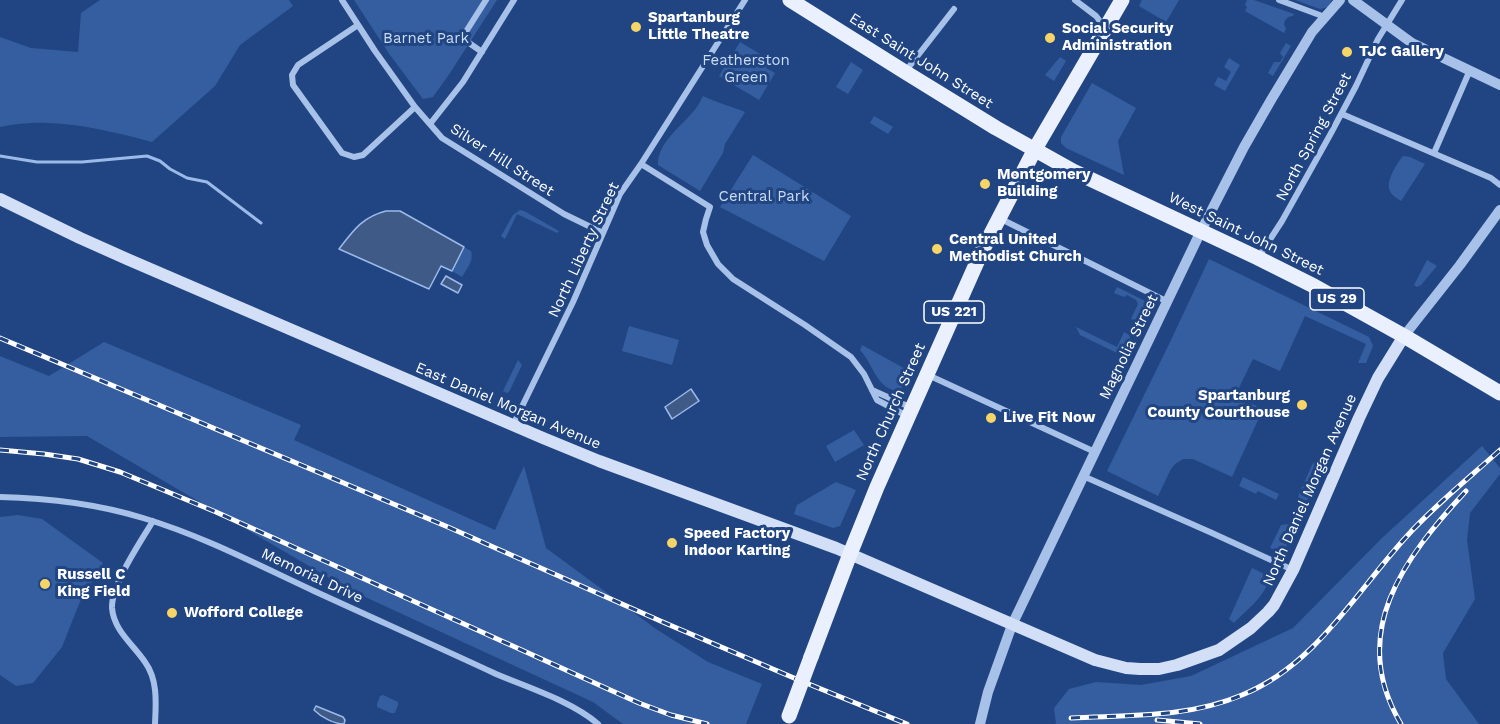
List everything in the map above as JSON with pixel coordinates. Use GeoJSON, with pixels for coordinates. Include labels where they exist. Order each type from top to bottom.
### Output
{"type":"FeatureCollection","features":[{"type":"Feature","properties":{"kind":"main road","name":"East Saint John Street"},"geometry":{"type":"LineString","coordinates":[[790,0],[996,128],[1035,149]]}},
{"type":"Feature","properties":{"kind":"main road","name":"North Church Street"},"geometry":{"type":"LineString","coordinates":[[788,720],[877,487],[976,263],[1035,149],[1122,0]]}},
{"type":"Feature","properties":{"kind":"main road","name":"West Saint John Street"},"geometry":{"type":"LineString","coordinates":[[1035,149],[1073,171],[1314,286],[1500,393]]}},
{"type":"Feature","properties":{"kind":"main road","name":"East Daniel Morgan Avenue"},"geometry":{"type":"LineString","coordinates":[[0,199],[137,264],[513,425],[599,461],[850,554],[1012,625]]}},
{"type":"Feature","properties":{"kind":"main road","name":"North Daniel Morgan Avenue"},"geometry":{"type":"LineString","coordinates":[[1012,625],[1095,660],[1126,668],[1159,669],[1195,660],[1219,650],[1251,628],[1274,605],[1293,570],[1374,386],[1404,336]]}},
{"type":"Feature","properties":{"kind":"street","name":"Silver Hill Street"},"geometry":{"type":"LineString","coordinates":[[342,0],[416,107],[442,138],[564,214],[603,233]]}},
{"type":"Feature","properties":{"kind":"street"},"geometry":{"type":"LineString","coordinates":[[482,52],[462,38],[486,0]]}},
{"type":"Feature","properties":{"kind":"street"},"geometry":{"type":"LineString","coordinates":[[430,124],[463,82],[514,0]]}},
{"type":"Feature","properties":{"kind":"street","name":"North Liberty Street"},"geometry":{"type":"LineString","coordinates":[[513,425],[573,302],[620,194],[745,0]]}},
{"type":"Feature","properties":{"kind":"street"},"geometry":{"type":"LineString","coordinates":[[1075,0],[1096,16],[1105,28]]}},
{"type":"Feature","properties":{"kind":"street"},"geometry":{"type":"LineString","coordinates":[[1279,0],[1325,17]]}},
{"type":"Feature","properties":{"kind":"street","name":"Magnolia Street"},"geometry":{"type":"LineString","coordinates":[[980,724],[988,692],[1012,625],[1202,231],[1270,100],[1312,32],[1340,0]]}},
{"type":"Feature","properties":{"kind":"street"},"geometry":{"type":"LineString","coordinates":[[1353,0],[1412,43],[1500,85]]}},
{"type":"Feature","properties":{"kind":"street","name":"North Spring Street"},"geometry":{"type":"LineString","coordinates":[[1258,258],[1282,221],[1342,114],[1378,39],[1402,0]]}},
{"type":"Feature","properties":{"kind":"street"},"geometry":{"type":"LineString","coordinates":[[905,72],[954,9]]}},
{"type":"Feature","properties":{"kind":"street"},"geometry":{"type":"LineString","coordinates":[[358,25],[298,65],[292,75],[293,85],[342,153],[354,158],[363,155],[416,107]]}},
{"type":"Feature","properties":{"kind":"street"},"geometry":{"type":"LineString","coordinates":[[1434,153],[1470,70]]}},
{"type":"Feature","properties":{"kind":"street"},"geometry":{"type":"LineString","coordinates":[[1342,114],[1491,178],[1500,184]]}},
{"type":"Feature","properties":{"kind":"street"},"geometry":{"type":"LineString","coordinates":[[641,164],[710,207],[703,232],[707,245],[718,264],[733,279],[851,357],[864,374],[877,400],[911,413]]}},
{"type":"Feature","properties":{"kind":"street","name":"North Daniel Morgan Avenue"},"geometry":{"type":"LineString","coordinates":[[1404,336],[1460,266],[1500,210]]}},
{"type":"Feature","properties":{"kind":"street"},"geometry":{"type":"LineString","coordinates":[[999,218],[1168,302]]}},
{"type":"Feature","properties":{"kind":"street"},"geometry":{"type":"LineString","coordinates":[[928,375],[1095,452]]}},
{"type":"Feature","properties":{"kind":"street"},"geometry":{"type":"LineString","coordinates":[[872,390],[911,413]]}},
{"type":"Feature","properties":{"kind":"street"},"geometry":{"type":"LineString","coordinates":[[1083,476],[1293,570]]}},
{"type":"Feature","properties":{"kind":"street","name":"Memorial Drive"},"geometry":{"type":"LineString","coordinates":[[0,497],[36,498],[108,509],[199,537],[545,694],[588,716],[598,724]]}},
{"type":"Feature","properties":{"kind":"street"},"geometry":{"type":"LineString","coordinates":[[153,521],[115,589],[112,607],[118,627],[145,662],[152,675],[156,705],[155,724]]}},
{"type":"Feature","properties":{"kind":"green space"},"geometry":{"type":"Polygon","coordinates":[[[100,0],[289,0],[293,6],[240,45],[215,86],[152,142],[58,123],[0,127],[0,37],[31,48],[78,52],[81,13],[100,0]]]}},
{"type":"Feature","properties":{"kind":"green space","name":"Barnet Park"},"geometry":{"type":"Polygon","coordinates":[[[354,0],[497,0],[433,97],[423,99],[390,55],[354,0]]]}},
{"type":"Feature","properties":{"kind":"green space"},"geometry":{"type":"Polygon","coordinates":[[[1142,0],[1179,0],[1166,22],[1139,6],[1142,0]]]}},
{"type":"Feature","properties":{"kind":"green space"},"geometry":{"type":"Polygon","coordinates":[[[1247,0],[1254,0],[1294,14],[1285,21],[1284,33],[1245,11],[1247,0]]]}},
{"type":"Feature","properties":{"kind":"green space"},"geometry":{"type":"Polygon","coordinates":[[[1295,0],[1332,0],[1328,7],[1320,9],[1295,0]]]}},
{"type":"Feature","properties":{"kind":"green space","name":"Featherston Green"},"geometry":{"type":"Polygon","coordinates":[[[740,42],[765,57],[763,60],[769,63],[766,68],[775,73],[759,100],[719,76],[740,42]]]}},
{"type":"Feature","properties":{"kind":"green space"},"geometry":{"type":"Polygon","coordinates":[[[1286,43],[1291,46],[1273,76],[1268,73],[1274,62],[1280,62],[1283,57],[1280,53],[1286,43]]]}},
{"type":"Feature","properties":{"kind":"green space"},"geometry":{"type":"Polygon","coordinates":[[[1060,57],[1066,61],[1054,81],[1045,75],[1060,57]]]}},
{"type":"Feature","properties":{"kind":"green space"},"geometry":{"type":"Polygon","coordinates":[[[1229,58],[1240,65],[1225,91],[1214,85],[1218,77],[1226,81],[1231,72],[1224,67],[1229,58]]]}},
{"type":"Feature","properties":{"kind":"green space"},"geometry":{"type":"Polygon","coordinates":[[[851,62],[863,70],[848,94],[836,87],[851,62]]]}},
{"type":"Feature","properties":{"kind":"green space"},"geometry":{"type":"Polygon","coordinates":[[[1092,83],[1136,108],[1118,141],[1124,175],[1066,148],[1061,143],[1061,137],[1092,83]]]}},
{"type":"Feature","properties":{"kind":"green space"},"geometry":{"type":"Polygon","coordinates":[[[703,96],[745,112],[700,191],[658,165],[665,143],[695,109],[703,96]]]}},
{"type":"Feature","properties":{"kind":"green space"},"geometry":{"type":"Polygon","coordinates":[[[874,116],[893,127],[888,134],[870,123],[874,116]]]}},
{"type":"Feature","properties":{"kind":"green space","name":"Central Park"},"geometry":{"type":"Polygon","coordinates":[[[753,155],[851,216],[824,261],[720,207],[753,155]]]}},
{"type":"Feature","properties":{"kind":"green space"},"geometry":{"type":"Polygon","coordinates":[[[1403,156],[1425,164],[1401,201],[1390,191],[1389,183],[1392,173],[1403,156]]]}},
{"type":"Feature","properties":{"kind":"green space"},"geometry":{"type":"Polygon","coordinates":[[[520,210],[559,231],[557,233],[517,214],[505,239],[501,236],[513,215],[520,210]]]}},
{"type":"Feature","properties":{"kind":"green space"},"geometry":{"type":"Polygon","coordinates":[[[464,247],[471,251],[472,258],[462,277],[452,271],[464,247]]]}},
{"type":"Feature","properties":{"kind":"green space"},"geometry":{"type":"Polygon","coordinates":[[[1209,259],[1369,337],[1373,346],[1366,363],[1358,363],[1366,344],[1305,316],[1280,371],[1253,359],[1235,396],[1263,409],[1232,477],[1193,459],[1183,459],[1171,469],[1158,496],[1107,471],[1209,259]]]}},
{"type":"Feature","properties":{"kind":"green space"},"geometry":{"type":"Polygon","coordinates":[[[1427,260],[1437,266],[1417,287],[1414,285],[1427,260]]]}},
{"type":"Feature","properties":{"kind":"green space"},"geometry":{"type":"Polygon","coordinates":[[[1117,287],[1147,302],[1138,320],[1131,319],[1138,304],[1136,300],[1127,295],[1124,297],[1114,293],[1117,287]]]}},
{"type":"Feature","properties":{"kind":"green space"},"geometry":{"type":"Polygon","coordinates":[[[629,326],[679,340],[672,365],[622,351],[629,326]]]}},
{"type":"Feature","properties":{"kind":"green space"},"geometry":{"type":"Polygon","coordinates":[[[1076,327],[1117,347],[1124,332],[1130,338],[1121,355],[1080,335],[1076,327]]]}},
{"type":"Feature","properties":{"kind":"green space"},"geometry":{"type":"Polygon","coordinates":[[[104,342],[301,425],[294,440],[495,530],[524,466],[546,548],[656,629],[708,662],[762,684],[746,724],[623,724],[593,702],[350,590],[87,436],[0,437],[0,356],[49,376],[104,342]]]}},
{"type":"Feature","properties":{"kind":"green space"},"geometry":{"type":"Polygon","coordinates":[[[862,345],[909,371],[900,391],[892,390],[881,382],[860,350],[862,345]]]}},
{"type":"Feature","properties":{"kind":"green space"},"geometry":{"type":"Polygon","coordinates":[[[518,360],[522,365],[507,393],[503,391],[518,360]]]}},
{"type":"Feature","properties":{"kind":"green space"},"geometry":{"type":"Polygon","coordinates":[[[854,430],[864,445],[835,462],[826,446],[854,430]]]}},
{"type":"Feature","properties":{"kind":"green space"},"geometry":{"type":"Polygon","coordinates":[[[1482,446],[1500,468],[1500,474],[1470,513],[1467,540],[1475,599],[1443,653],[1446,679],[1479,724],[1056,724],[1054,708],[1069,689],[1096,682],[1141,685],[1191,676],[1293,628],[1381,539],[1482,446]]]}},
{"type":"Feature","properties":{"kind":"green space"},"geometry":{"type":"Polygon","coordinates":[[[1313,463],[1322,468],[1284,552],[1279,552],[1270,548],[1281,525],[1289,524],[1313,463]]]}},
{"type":"Feature","properties":{"kind":"green space"},"geometry":{"type":"Polygon","coordinates":[[[1243,477],[1279,494],[1276,500],[1258,491],[1256,494],[1239,486],[1243,477]]]}},
{"type":"Feature","properties":{"kind":"green space"},"geometry":{"type":"Polygon","coordinates":[[[836,482],[856,490],[840,526],[833,528],[794,514],[797,505],[836,482]]]}},
{"type":"Feature","properties":{"kind":"green space","name":"Russell C King Field"},"geometry":{"type":"Polygon","coordinates":[[[18,515],[42,519],[103,563],[79,604],[62,647],[33,683],[16,686],[0,675],[0,517],[18,515]]]}},
{"type":"Feature","properties":{"kind":"green space"},"geometry":{"type":"Polygon","coordinates":[[[1252,568],[1268,576],[1268,582],[1261,595],[1234,623],[1229,619],[1252,568]]]}},
{"type":"Feature","properties":{"kind":"green space"},"geometry":{"type":"Polygon","coordinates":[[[383,695],[398,702],[395,713],[377,707],[380,696],[383,695]]]}},
{"type":"Feature","properties":{"kind":"shaded area"},"geometry":{"type":"Polygon","coordinates":[[[386,211],[400,211],[464,247],[452,271],[441,266],[429,289],[339,249],[364,221],[386,211]]]}},
{"type":"Feature","properties":{"kind":"shaded area"},"geometry":{"type":"Polygon","coordinates":[[[446,276],[462,285],[458,293],[441,284],[446,276]]]}},
{"type":"Feature","properties":{"kind":"shaded area"},"geometry":{"type":"Polygon","coordinates":[[[691,389],[699,401],[672,419],[665,407],[691,389]]]}},
{"type":"Feature","properties":{"kind":"shaded area"},"geometry":{"type":"Polygon","coordinates":[[[316,706],[343,717],[344,724],[320,715],[314,710],[316,706]]]}},
{"type":"Feature","properties":{"kind":"waterway"},"geometry":{"type":"LineString","coordinates":[[0,156],[37,162],[82,162],[147,156],[160,161],[187,178],[207,182],[261,223]]}},
{"type":"Feature","properties":{"kind":"railway"},"geometry":{"type":"LineString","coordinates":[[0,338],[448,527],[794,678],[907,724]]}},
{"type":"Feature","properties":{"kind":"railway"},"geometry":{"type":"LineString","coordinates":[[0,450],[78,459],[120,472],[216,512],[639,703],[671,715],[707,724]]}},
{"type":"Feature","properties":{"kind":"railway"},"geometry":{"type":"LineString","coordinates":[[1071,718],[1158,714],[1201,708],[1242,695],[1268,682],[1292,666],[1313,647],[1418,525],[1500,450]]}},
{"type":"Feature","properties":{"kind":"railway"},"geometry":{"type":"LineString","coordinates":[[1401,724],[1386,691],[1380,659],[1381,628],[1390,599],[1404,570],[1422,543],[1466,491]]}},
{"type":"Feature","properties":{"kind":"railway"},"geometry":{"type":"LineString","coordinates":[[1157,720],[1200,724]]}},
{"type":"Feature","properties":{"kind":"place","name":"Spartanburg Little Theatre"},"geometry":{"type":"Point","coordinates":[636,27]}},
{"type":"Feature","properties":{"kind":"place","name":"Social Security Administration"},"geometry":{"type":"Point","coordinates":[1050,38]}},
{"type":"Feature","properties":{"kind":"place","name":"TJC Gallery"},"geometry":{"type":"Point","coordinates":[1347,52]}},
{"type":"Feature","properties":{"kind":"place","name":"Montgomery Building"},"geometry":{"type":"Point","coordinates":[985,184]}},
{"type":"Feature","properties":{"kind":"place","name":"Central United Methodist Church"},"geometry":{"type":"Point","coordinates":[937,249]}},
{"type":"Feature","properties":{"kind":"place","name":"Spartanburg County Courthouse"},"geometry":{"type":"Point","coordinates":[1302,405]}},
{"type":"Feature","properties":{"kind":"place","name":"Live Fit Now"},"geometry":{"type":"Point","coordinates":[991,418]}},
{"type":"Feature","properties":{"kind":"place","name":"Speed Factory Indoor Karting"},"geometry":{"type":"Point","coordinates":[672,543]}},
{"type":"Feature","properties":{"kind":"place","name":"Russell C King Field"},"geometry":{"type":"Point","coordinates":[45,584]}},
{"type":"Feature","properties":{"kind":"place","name":"Wofford College"},"geometry":{"type":"Point","coordinates":[172,613]}}]}
